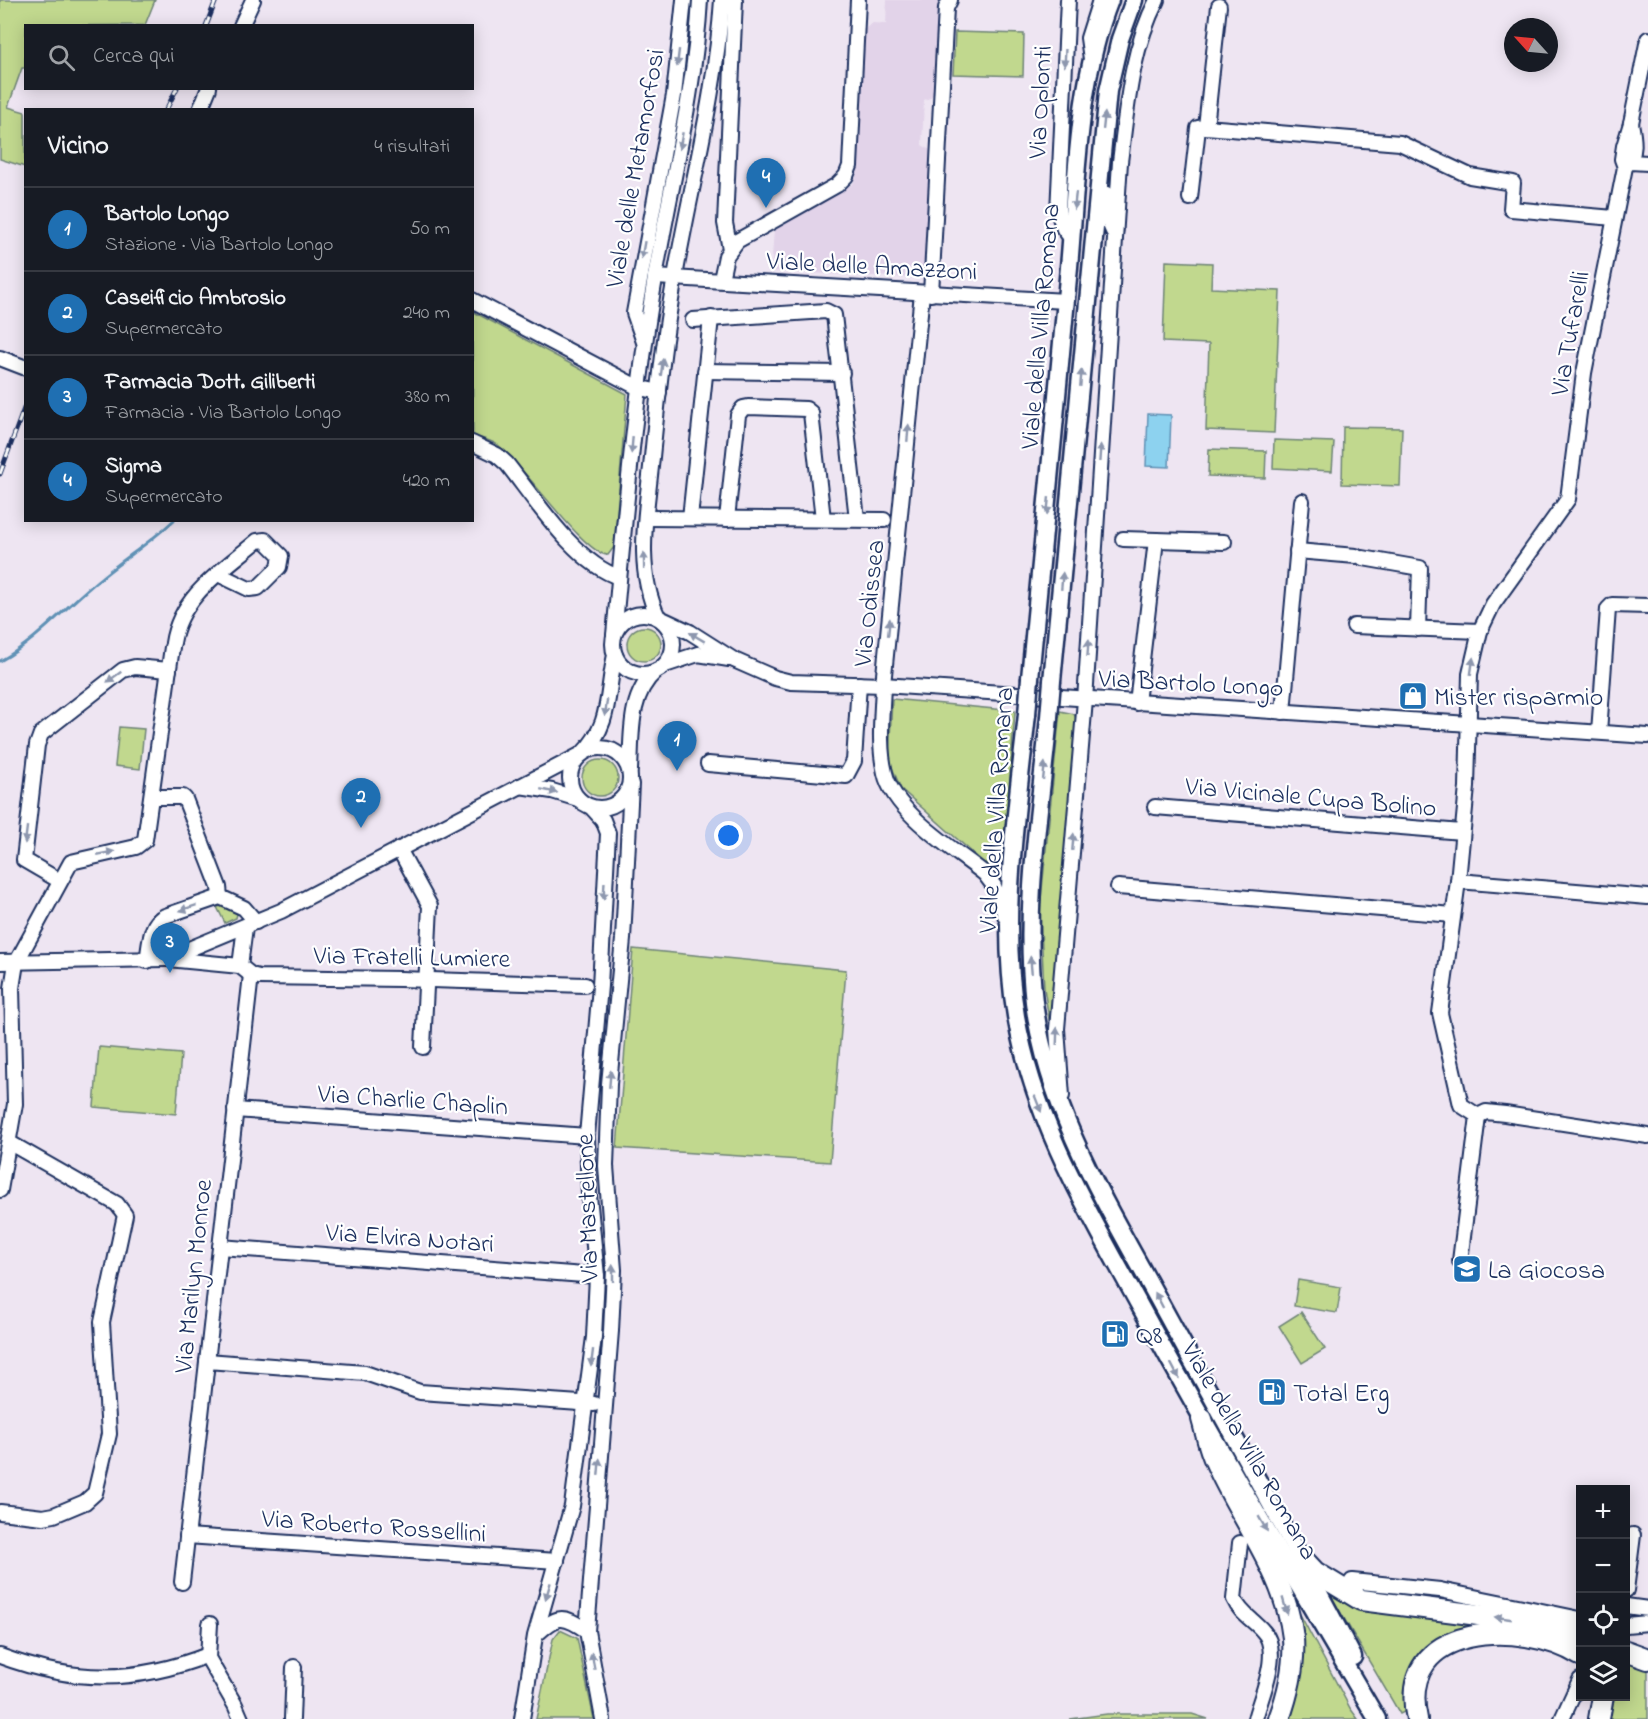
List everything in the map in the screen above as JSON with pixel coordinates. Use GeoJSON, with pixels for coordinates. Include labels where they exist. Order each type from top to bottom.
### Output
{"type":"FeatureCollection","features":[{"type":"Feature","properties":{"kind":"highway"},"geometry":{"type":"LineString","coordinates":[[1202,1419],[1215,1462],[1273,1572],[1286,1605],[1293,1639],[1291,1673],[1279,1719]]}},
{"type":"Feature","properties":{"kind":"highway"},"geometry":{"type":"LineString","coordinates":[[1299,1555],[1315,1572],[1360,1600],[1502,1618],[1576,1635]]}},
{"type":"Feature","properties":{"kind":"highway"},"geometry":{"type":"LineString","coordinates":[[1417,1719],[1413,1701],[1414,1683],[1419,1670],[1429,1656],[1446,1645],[1465,1638],[1520,1634],[1553,1642],[1576,1653]]}},
{"type":"Feature","properties":{"kind":"highway"},"geometry":{"type":"LineString","coordinates":[[1630,1653],[1648,1659]]}},
{"type":"Feature","properties":{"kind":"highway"},"geometry":{"type":"LineString","coordinates":[[1599,1719],[1602,1701]]}},
{"type":"Feature","properties":{"kind":"main road","name":"Viale della Villa Romana"},"geometry":{"type":"LineString","coordinates":[[1110,0],[1091,59],[1086,87],[1011,862],[1011,934],[1015,1013],[1035,1097],[1054,1144],[1202,1419],[1377,1719]]}},
{"type":"Feature","properties":{"kind":"main road","name":"Viale della Villa Romana"},"geometry":{"type":"LineString","coordinates":[[1134,0],[1110,76],[1101,154],[1034,869],[1029,947],[1041,1039],[1064,1115],[1116,1220],[1369,1687],[1391,1719]]}},
{"type":"Feature","properties":{"kind":"main road"},"geometry":{"type":"LineString","coordinates":[[1101,154],[1109,174],[1106,213],[1114,231]]}},
{"type":"Feature","properties":{"kind":"street"},"geometry":{"type":"LineString","coordinates":[[242,24],[252,0]]}},
{"type":"Feature","properties":{"kind":"street","name":"Viale delle Metamorfosi"},"geometry":{"type":"LineString","coordinates":[[645,342],[636,326],[634,313],[674,95],[684,0]]}},
{"type":"Feature","properties":{"kind":"street","name":"Viale delle Metamorfosi"},"geometry":{"type":"LineString","coordinates":[[614,635],[637,387],[689,97],[700,0]]}},
{"type":"Feature","properties":{"kind":"street"},"geometry":{"type":"LineString","coordinates":[[658,617],[649,596],[644,574],[646,518],[659,392],[675,277],[710,99],[722,0]]}},
{"type":"Feature","properties":{"kind":"street"},"geometry":{"type":"LineString","coordinates":[[721,280],[730,249],[725,223],[735,0]]}},
{"type":"Feature","properties":{"kind":"street"},"geometry":{"type":"LineString","coordinates":[[730,249],[746,234],[837,184],[846,176],[850,166],[858,0]]}},
{"type":"Feature","properties":{"kind":"street","name":"Via Odissea"},"geometry":{"type":"LineString","coordinates":[[950,0],[946,8],[926,294],[883,685],[880,745],[885,776],[902,807],[985,874],[1002,903],[1011,934]]}},
{"type":"Feature","properties":{"kind":"street","name":"Via Oplonti"},"geometry":{"type":"LineString","coordinates":[[1068,0],[1058,212],[1064,229],[1071,238]]}},
{"type":"Feature","properties":{"kind":"street"},"geometry":{"type":"LineString","coordinates":[[1091,59],[1088,38],[1100,0]]}},
{"type":"Feature","properties":{"kind":"street","name":"Viale della Villa Romana"},"geometry":{"type":"LineString","coordinates":[[1064,1115],[1057,1052],[1057,1029],[1085,700],[1114,231],[1131,80],[1139,46],[1157,0]]}},
{"type":"Feature","properties":{"kind":"street"},"geometry":{"type":"LineString","coordinates":[[1206,127],[1219,6]]}},
{"type":"Feature","properties":{"kind":"street","name":"Via Tufarelli"},"geometry":{"type":"LineString","coordinates":[[1565,507],[1571,485],[1584,373],[1614,218],[1627,164],[1634,147],[1631,123],[1648,39]]}},
{"type":"Feature","properties":{"kind":"street"},"geometry":{"type":"LineString","coordinates":[[201,108],[208,90]]}},
{"type":"Feature","properties":{"kind":"street"},"geometry":{"type":"LineString","coordinates":[[1190,198],[1198,128],[1206,127],[1400,143],[1470,176],[1513,183],[1511,209],[1614,218]]}},
{"type":"Feature","properties":{"kind":"street"},"geometry":{"type":"LineString","coordinates":[[1627,164],[1648,163]]}},
{"type":"Feature","properties":{"kind":"street","name":"Viale delle Metamorfosi"},"geometry":{"type":"LineString","coordinates":[[655,277],[675,277]]}},
{"type":"Feature","properties":{"kind":"street","name":"Viale delle Amazzoni"},"geometry":{"type":"LineString","coordinates":[[675,277],[1066,301]]}},
{"type":"Feature","properties":{"kind":"street"},"geometry":{"type":"LineString","coordinates":[[474,301],[637,387],[659,392]]}},
{"type":"Feature","properties":{"kind":"street"},"geometry":{"type":"LineString","coordinates":[[693,320],[830,312],[837,319],[857,519]]}},
{"type":"Feature","properties":{"kind":"street"},"geometry":{"type":"LineString","coordinates":[[690,518],[711,318]]}},
{"type":"Feature","properties":{"kind":"street"},"geometry":{"type":"LineString","coordinates":[[0,358],[24,367]]}},
{"type":"Feature","properties":{"kind":"street"},"geometry":{"type":"LineString","coordinates":[[705,371],[842,373]]}},
{"type":"Feature","properties":{"kind":"street"},"geometry":{"type":"LineString","coordinates":[[728,519],[738,415],[747,407],[806,409],[811,413],[823,519]]}},
{"type":"Feature","properties":{"kind":"street"},"geometry":{"type":"LineString","coordinates":[[474,444],[497,455],[507,464],[575,546],[597,566],[619,577]]}},
{"type":"Feature","properties":{"kind":"street"},"geometry":{"type":"LineString","coordinates":[[1283,712],[1302,501]]}},
{"type":"Feature","properties":{"kind":"street","name":"Via Vicinale Cupa Bolino"},"geometry":{"type":"LineString","coordinates":[[1478,1116],[1461,1105],[1440,1013],[1458,881],[1467,787],[1470,674],[1480,631],[1502,588],[1565,507]]}},
{"type":"Feature","properties":{"kind":"street"},"geometry":{"type":"LineString","coordinates":[[646,518],[884,520]]}},
{"type":"Feature","properties":{"kind":"street"},"geometry":{"type":"LineString","coordinates":[[1123,539],[1224,542]]}},
{"type":"Feature","properties":{"kind":"street"},"geometry":{"type":"LineString","coordinates":[[1137,703],[1156,540]]}},
{"type":"Feature","properties":{"kind":"street"},"geometry":{"type":"LineString","coordinates":[[1297,551],[1360,557],[1420,568],[1418,628]]}},
{"type":"Feature","properties":{"kind":"street"},"geometry":{"type":"LineString","coordinates":[[0,1190],[15,1104],[12,988],[16,963],[60,881],[75,860],[141,844],[147,835],[177,622],[187,604],[218,574]]}},
{"type":"Feature","properties":{"kind":"street"},"geometry":{"type":"LineString","coordinates":[[1599,732],[1608,609],[1612,605],[1648,606]]}},
{"type":"Feature","properties":{"kind":"street"},"geometry":{"type":"LineString","coordinates":[[520,786],[552,791],[578,799],[592,808],[612,807],[627,793],[634,713],[639,693],[647,679],[661,668],[673,652],[673,635],[666,623],[658,617],[647,613],[628,617],[614,635],[615,655],[604,723],[596,740],[576,760],[570,776],[570,784],[578,799]]}},
{"type":"Feature","properties":{"kind":"street","name":"Via Bartolo Longo"},"geometry":{"type":"LineString","coordinates":[[658,617],[690,632],[734,660],[783,680],[1648,736]]}},
{"type":"Feature","properties":{"kind":"street"},"geometry":{"type":"LineString","coordinates":[[1354,626],[1480,631]]}},
{"type":"Feature","properties":{"kind":"street","name":"Via Bartolo Longo"},"geometry":{"type":"LineString","coordinates":[[661,668],[698,654],[734,660]]}},
{"type":"Feature","properties":{"kind":"street"},"geometry":{"type":"LineString","coordinates":[[615,655],[630,671],[641,674],[661,668]]}},
{"type":"Feature","properties":{"kind":"street"},"geometry":{"type":"LineString","coordinates":[[60,881],[24,860],[37,745],[41,734],[126,668],[169,670]]}},
{"type":"Feature","properties":{"kind":"street"},"geometry":{"type":"LineString","coordinates":[[708,764],[846,776],[854,761],[859,684]]}},
{"type":"Feature","properties":{"kind":"street"},"geometry":{"type":"LineString","coordinates":[[0,962],[165,959],[250,924],[582,754],[598,748],[614,751],[626,762],[630,777]]}},
{"type":"Feature","properties":{"kind":"street","name":"Via Mastellone"},"geometry":{"type":"LineString","coordinates":[[603,1719],[587,1631],[614,1270],[606,1166],[609,1084],[622,939],[630,777]]}},
{"type":"Feature","properties":{"kind":"street"},"geometry":{"type":"LineString","coordinates":[[152,797],[183,796],[219,887],[220,897]]}},
{"type":"Feature","properties":{"kind":"street","name":"Via Vicinale Cupa Bolino"},"geometry":{"type":"LineString","coordinates":[[1155,807],[1462,832]]}},
{"type":"Feature","properties":{"kind":"street","name":"Via Mastellone"},"geometry":{"type":"LineString","coordinates":[[522,1719],[535,1636],[572,1506],[594,1337],[597,1276],[589,1196],[587,1136],[600,986],[608,833],[603,820],[592,808]]}},
{"type":"Feature","properties":{"kind":"street"},"geometry":{"type":"LineString","coordinates":[[399,849],[430,906],[423,1047]]}},
{"type":"Feature","properties":{"kind":"street"},"geometry":{"type":"LineString","coordinates":[[985,874],[1001,872],[1011,862]]}},
{"type":"Feature","properties":{"kind":"street"},"geometry":{"type":"LineString","coordinates":[[1458,881],[1648,897]]}},
{"type":"Feature","properties":{"kind":"street"},"geometry":{"type":"LineString","coordinates":[[1123,891],[1452,918]]}},
{"type":"Feature","properties":{"kind":"street"},"geometry":{"type":"LineString","coordinates":[[147,961],[153,927],[158,920],[220,897],[244,908],[250,924]]}},
{"type":"Feature","properties":{"kind":"street","name":"Via Marilyn Monroe"},"geometry":{"type":"LineString","coordinates":[[182,1582],[235,1110],[250,924]]}},
{"type":"Feature","properties":{"kind":"street","name":"Via Fratelli Lumiere"},"geometry":{"type":"LineString","coordinates":[[165,959],[246,971],[585,985]]}},
{"type":"Feature","properties":{"kind":"street","name":"Via Charlie Chaplin"},"geometry":{"type":"LineString","coordinates":[[235,1110],[587,1136]]}},
{"type":"Feature","properties":{"kind":"street"},"geometry":{"type":"LineString","coordinates":[[1460,1262],[1478,1116],[1485,1112],[1505,1114],[1648,1136]]}},
{"type":"Feature","properties":{"kind":"street"},"geometry":{"type":"LineString","coordinates":[[0,1512],[43,1517],[54,1515],[85,1502],[95,1492],[109,1434],[102,1322],[125,1215],[123,1210],[108,1199],[10,1143]]}},
{"type":"Feature","properties":{"kind":"street","name":"Via Elvira Notari"},"geometry":{"type":"LineString","coordinates":[[220,1247],[597,1276]]}},
{"type":"Feature","properties":{"kind":"street"},"geometry":{"type":"LineString","coordinates":[[207,1361],[365,1373],[420,1392],[604,1404]]}},
{"type":"Feature","properties":{"kind":"street"},"geometry":{"type":"LineString","coordinates":[[1630,1559],[1633,1535]]}},
{"type":"Feature","properties":{"kind":"street","name":"Via Roberto Rossellini"},"geometry":{"type":"LineString","coordinates":[[187,1536],[557,1561]]}},
{"type":"Feature","properties":{"kind":"street"},"geometry":{"type":"LineString","coordinates":[[1240,1543],[1234,1599],[1237,1607],[1269,1638],[1271,1647],[1255,1719]]}},
{"type":"Feature","properties":{"kind":"street"},"geometry":{"type":"LineString","coordinates":[[1352,1581],[1440,1590],[1576,1618]]}},
{"type":"Feature","properties":{"kind":"street"},"geometry":{"type":"LineString","coordinates":[[1630,1607],[1648,1609]]}},
{"type":"Feature","properties":{"kind":"street"},"geometry":{"type":"LineString","coordinates":[[535,1636],[551,1621],[562,1618],[572,1620],[587,1631]]}},
{"type":"Feature","properties":{"kind":"street"},"geometry":{"type":"LineString","coordinates":[[1630,1625],[1648,1623]]}},
{"type":"Feature","properties":{"kind":"street"},"geometry":{"type":"LineString","coordinates":[[210,1624],[207,1655],[241,1719]]}},
{"type":"Feature","properties":{"kind":"street"},"geometry":{"type":"LineString","coordinates":[[0,1656],[51,1673],[107,1677],[138,1674],[207,1655]]}},
{"type":"Feature","properties":{"kind":"street"},"geometry":{"type":"LineString","coordinates":[[292,1719],[294,1667]]}},
{"type":"Feature","properties":{"kind":"street"},"geometry":{"type":"LineString","coordinates":[[1562,1719],[1576,1690]]}},
{"type":"Feature","properties":{"kind":"shaded area"},"geometry":{"type":"Polygon","coordinates":[[[887,0],[942,0],[938,23],[934,93],[930,98],[924,100],[922,145],[930,150],[932,157],[925,272],[912,278],[771,271],[774,229],[853,184],[856,176],[863,30],[873,23],[886,24],[887,0]]]}},
{"type":"Feature","properties":{"kind":"green space"},"geometry":{"type":"Polygon","coordinates":[[[0,0],[155,0],[145,24],[24,24],[24,68],[22,68],[8,107],[24,112],[24,167],[0,159],[0,0]]]}},
{"type":"Feature","properties":{"kind":"green space"},"geometry":{"type":"Polygon","coordinates":[[[955,32],[1024,34],[1023,76],[953,74],[955,32]]]}},
{"type":"Feature","properties":{"kind":"green space"},"geometry":{"type":"Polygon","coordinates":[[[1166,261],[1212,263],[1211,288],[1280,291],[1274,433],[1206,430],[1209,344],[1163,342],[1166,261]]]}},
{"type":"Feature","properties":{"kind":"green space"},"geometry":{"type":"Polygon","coordinates":[[[474,312],[627,394],[614,547],[608,555],[584,541],[509,455],[489,440],[474,436],[474,312]]]}},
{"type":"Feature","properties":{"kind":"green space"},"geometry":{"type":"Polygon","coordinates":[[[1343,427],[1402,428],[1400,486],[1342,484],[1343,427]]]}},
{"type":"Feature","properties":{"kind":"green space"},"geometry":{"type":"Polygon","coordinates":[[[1274,440],[1334,442],[1332,471],[1273,468],[1274,440]]]}},
{"type":"Feature","properties":{"kind":"green space"},"geometry":{"type":"Polygon","coordinates":[[[1209,449],[1266,451],[1265,478],[1208,476],[1209,449]]]}},
{"type":"Feature","properties":{"kind":"green space"},"geometry":{"type":"Polygon","coordinates":[[[644,627],[656,632],[661,644],[656,656],[644,661],[632,656],[627,644],[632,632],[644,627]]]}},
{"type":"Feature","properties":{"kind":"green space"},"geometry":{"type":"Polygon","coordinates":[[[892,699],[1015,711],[1004,858],[997,865],[983,862],[901,789],[889,760],[892,699]]]}},
{"type":"Feature","properties":{"kind":"green space"},"geometry":{"type":"Polygon","coordinates":[[[1060,711],[1074,714],[1078,723],[1051,1032],[1044,988],[1040,909],[1060,711]]]}},
{"type":"Feature","properties":{"kind":"green space"},"geometry":{"type":"Polygon","coordinates":[[[119,727],[144,729],[140,769],[115,766],[119,727]]]}},
{"type":"Feature","properties":{"kind":"green space"},"geometry":{"type":"Polygon","coordinates":[[[600,760],[613,765],[618,778],[613,791],[600,796],[587,791],[582,778],[587,765],[600,760]]]}},
{"type":"Feature","properties":{"kind":"green space"},"geometry":{"type":"Polygon","coordinates":[[[217,907],[238,910],[236,918],[225,923],[217,907]]]}},
{"type":"Feature","properties":{"kind":"green space"},"geometry":{"type":"Polygon","coordinates":[[[167,923],[169,943],[155,948],[158,927],[167,923]]]}},
{"type":"Feature","properties":{"kind":"green space"},"geometry":{"type":"Polygon","coordinates":[[[633,949],[846,970],[830,1162],[617,1148],[633,949]]]}},
{"type":"Feature","properties":{"kind":"green space"},"geometry":{"type":"Polygon","coordinates":[[[99,1047],[181,1054],[176,1114],[94,1107],[99,1047]]]}},
{"type":"Feature","properties":{"kind":"green space"},"geometry":{"type":"Polygon","coordinates":[[[1298,1280],[1341,1287],[1337,1313],[1294,1306],[1298,1280]]]}},
{"type":"Feature","properties":{"kind":"green space"},"geometry":{"type":"Polygon","coordinates":[[[1301,1312],[1325,1349],[1302,1363],[1279,1326],[1301,1312]]]}},
{"type":"Feature","properties":{"kind":"green space"},"geometry":{"type":"Polygon","coordinates":[[[1328,1591],[1544,1635],[1423,1653],[1410,1673],[1405,1694],[1406,1711],[1400,1714],[1328,1591]]]}},
{"type":"Feature","properties":{"kind":"green space"},"geometry":{"type":"Polygon","coordinates":[[[1294,1603],[1350,1708],[1358,1719],[1283,1719],[1294,1603]]]}},
{"type":"Feature","properties":{"kind":"green space"},"geometry":{"type":"Polygon","coordinates":[[[560,1630],[577,1638],[594,1719],[536,1719],[553,1639],[560,1630]]]}},
{"type":"Feature","properties":{"kind":"green space"},"geometry":{"type":"Polygon","coordinates":[[[1630,1657],[1648,1663],[1648,1719],[1605,1719],[1607,1701],[1630,1701],[1630,1657]]]}},
{"type":"Feature","properties":{"kind":"green space"},"geometry":{"type":"Polygon","coordinates":[[[1107,1714],[1192,1714],[1208,1719],[1070,1719],[1107,1714]]]}},
{"type":"Feature","properties":{"kind":"water"},"geometry":{"type":"Polygon","coordinates":[[[1148,414],[1171,415],[1169,467],[1146,466],[1148,414]]]}},
{"type":"Feature","properties":{"kind":"waterway"},"geometry":{"type":"LineString","coordinates":[[0,661],[27,643],[88,588],[172,522]]}},
{"type":"Feature","properties":{"kind":"railway"},"geometry":{"type":"LineString","coordinates":[[207,24],[216,0]]}},
{"type":"Feature","properties":{"kind":"railway"},"geometry":{"type":"LineString","coordinates":[[167,108],[176,90]]}},
{"type":"Feature","properties":{"kind":"railway"},"geometry":{"type":"LineString","coordinates":[[0,474],[24,408]]}},
{"type":"Feature","properties":{"kind":"place","name":"Sigma"},"geometry":{"type":"Point","coordinates":[766,208]}},
{"type":"Feature","properties":{"kind":"place","name":"Mister risparmio"},"geometry":{"type":"Point","coordinates":[1413,696]}},
{"type":"Feature","properties":{"kind":"place","name":"Bartolo Longo"},"geometry":{"type":"Point","coordinates":[677,771]}},
{"type":"Feature","properties":{"kind":"place","name":"Caseificio Ambrosio"},"geometry":{"type":"Point","coordinates":[361,828]}},
{"type":"Feature","properties":{"kind":"place","name":"Farmacia Dott. Giliberti"},"geometry":{"type":"Point","coordinates":[170,973]}},
{"type":"Feature","properties":{"kind":"place","name":"La Giocosa"},"geometry":{"type":"Point","coordinates":[1467,1269]}},
{"type":"Feature","properties":{"kind":"place","name":"Q8"},"geometry":{"type":"Point","coordinates":[1115,1334]}},
{"type":"Feature","properties":{"kind":"place","name":"Total Erg"},"geometry":{"type":"Point","coordinates":[1272,1392]}}]}
